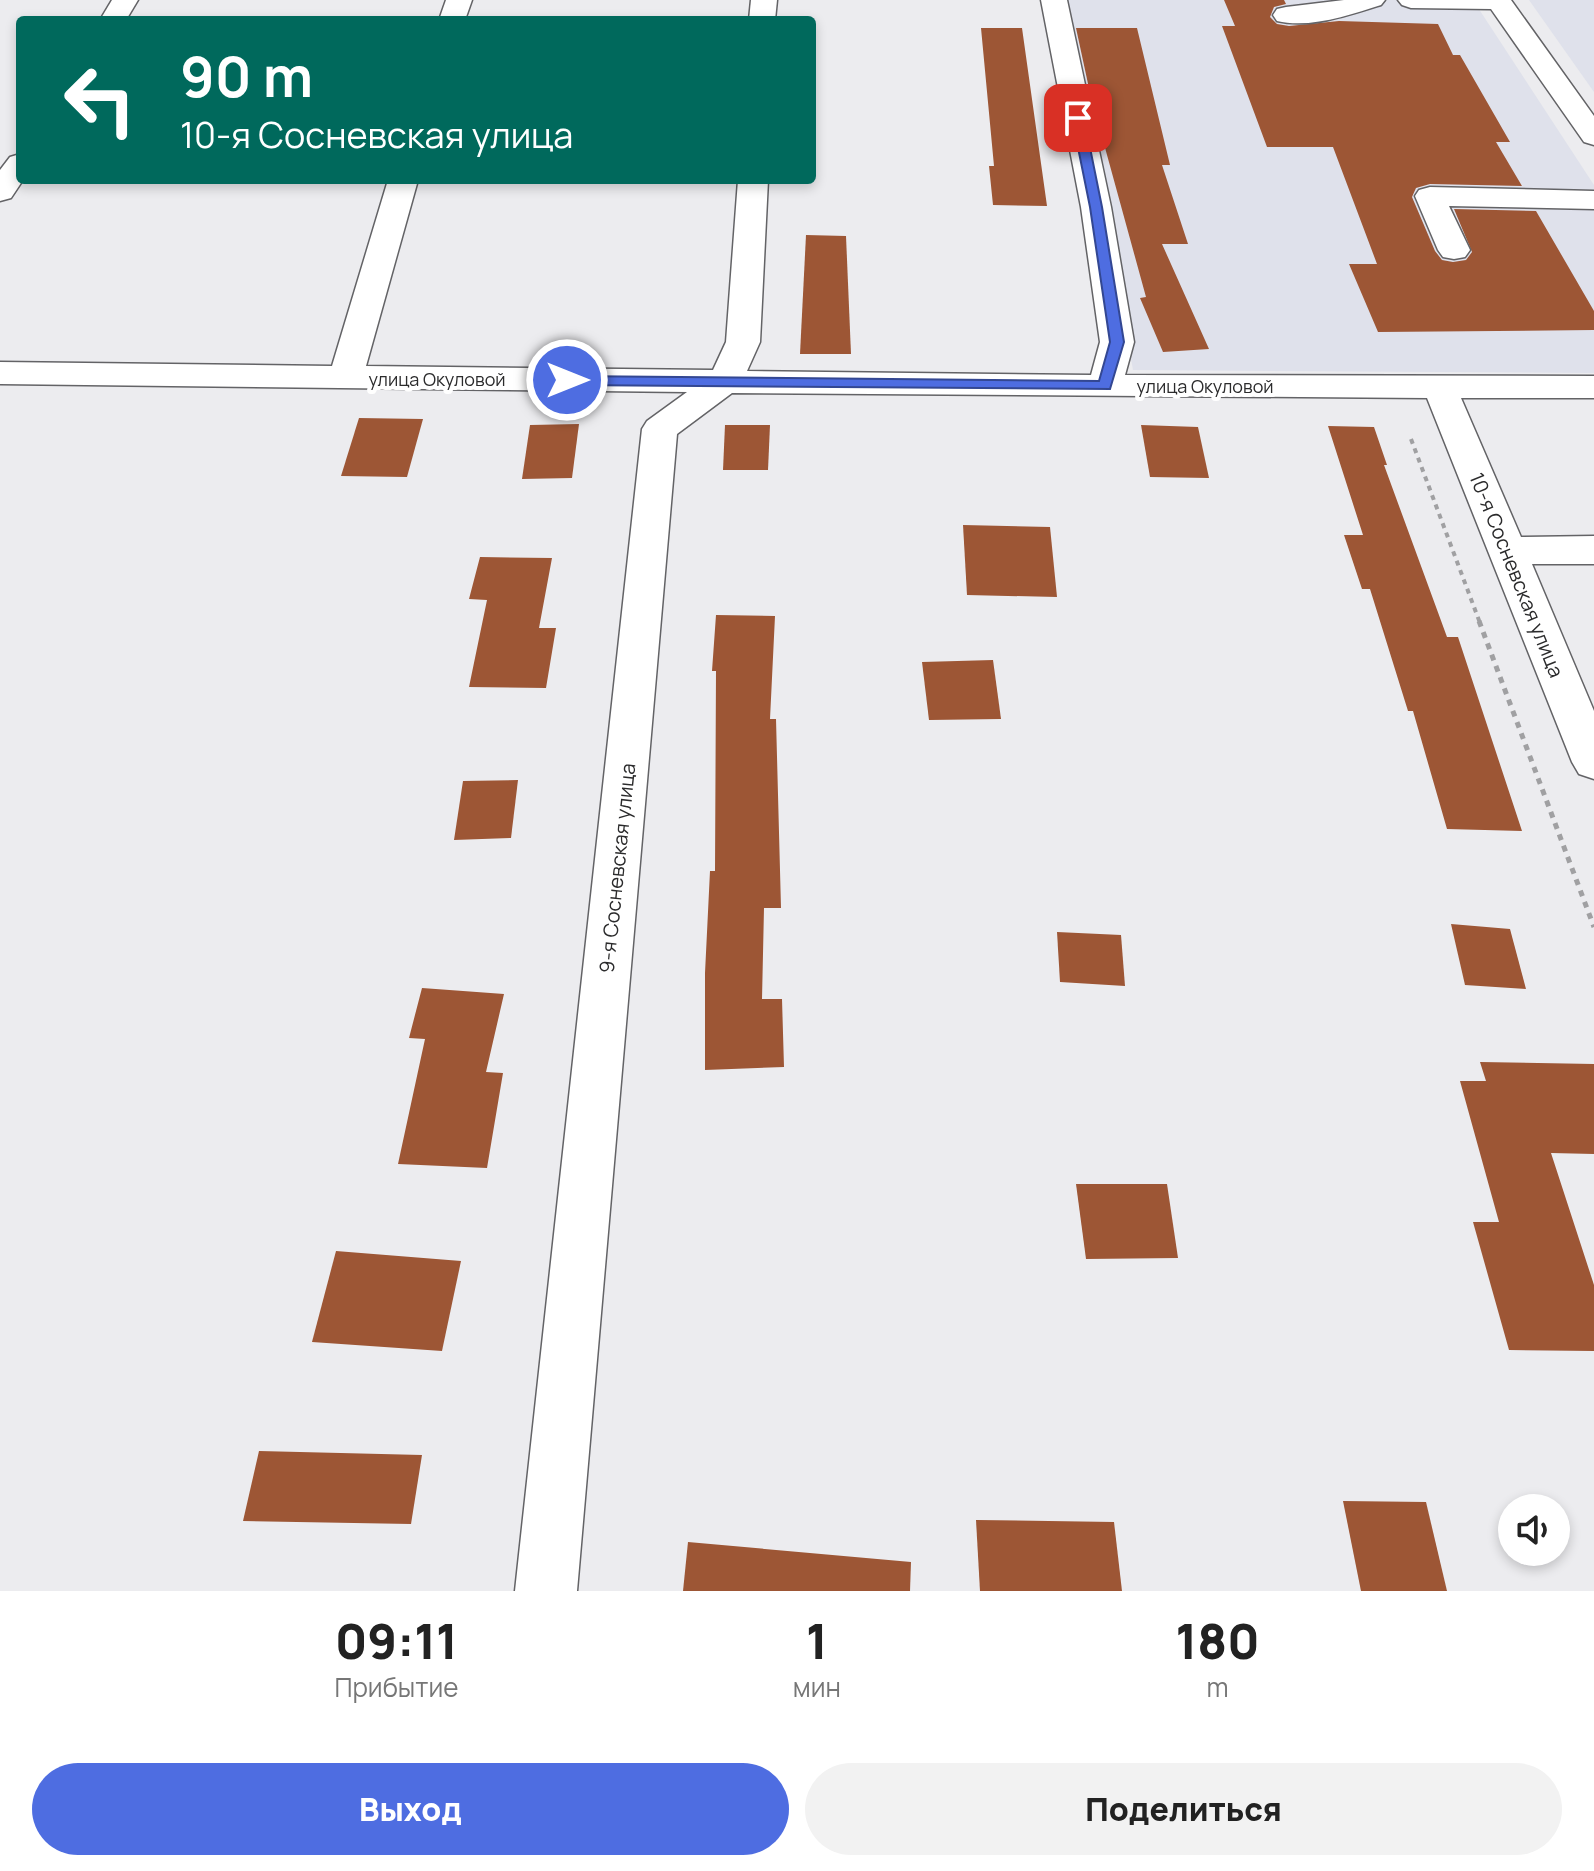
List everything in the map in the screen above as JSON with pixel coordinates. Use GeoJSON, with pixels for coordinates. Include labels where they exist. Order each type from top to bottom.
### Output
{"type":"FeatureCollection","features":[{"type":"Feature","properties":{"kind":"street"},"geometry":{"type":"LineString","coordinates":[[1054,0],[1096,207],[1117,342],[1105,386]]}},
{"type":"Feature","properties":{"kind":"street"},"geometry":{"type":"LineString","coordinates":[[1286,15],[1338,10],[1372,0]]}},
{"type":"Feature","properties":{"kind":"street"},"geometry":{"type":"LineString","coordinates":[[1411,0],[1499,1],[1594,136]]}},
{"type":"Feature","properties":{"kind":"street"},"geometry":{"type":"LineString","coordinates":[[0,192],[16,169]]}},
{"type":"Feature","properties":{"kind":"street"},"geometry":{"type":"LineString","coordinates":[[345,379],[402,184]]}},
{"type":"Feature","properties":{"kind":"street","name":"9-я Сосневская улица"},"geometry":{"type":"LineString","coordinates":[[546,1591],[660,429],[725,381],[743,342],[753,184]]}},
{"type":"Feature","properties":{"kind":"street"},"geometry":{"type":"LineString","coordinates":[[1454,250],[1430,196],[1594,200]]}},
{"type":"Feature","properties":{"kind":"street","name":"улица Окуловой"},"geometry":{"type":"LineString","coordinates":[[0,373],[1105,386],[1594,387]]}},
{"type":"Feature","properties":{"kind":"street","name":"10-я Сосневская улица"},"geometry":{"type":"LineString","coordinates":[[1440,388],[1594,762]]}},
{"type":"Feature","properties":{"kind":"street"},"geometry":{"type":"LineString","coordinates":[[1505,551],[1594,550]]}},
{"type":"Feature","properties":{"kind":"path"},"geometry":{"type":"LineString","coordinates":[[1409,434],[1594,927]]}},
{"type":"Feature","properties":{"kind":"shaded area"},"geometry":{"type":"Polygon","coordinates":[[[1063,0],[1473,0],[1594,185],[1594,373],[1133,370],[1063,0]]]}},
{"type":"Feature","properties":{"kind":"shaded area"},"geometry":{"type":"Polygon","coordinates":[[[1529,0],[1594,0],[1594,92],[1529,0]]]}},
{"type":"Feature","properties":{"kind":"building"},"geometry":{"type":"Polygon","coordinates":[[[1224,0],[1284,0],[1286,4],[1274,7],[1270,17],[1277,24],[1289,26],[1339,21],[1438,24],[1453,55],[1460,55],[1510,142],[1496,142],[1522,186],[1430,184],[1416,188],[1412,197],[1435,251],[1442,260],[1453,262],[1466,260],[1472,252],[1454,209],[1536,211],[1594,311],[1594,330],[1378,332],[1349,264],[1377,264],[1333,147],[1267,147],[1222,26],[1235,26],[1224,0]]]}},
{"type":"Feature","properties":{"kind":"building"},"geometry":{"type":"Polygon","coordinates":[[[981,28],[1022,28],[1047,206],[993,205],[989,166],[994,166],[981,28]]]}},
{"type":"Feature","properties":{"kind":"building"},"geometry":{"type":"Polygon","coordinates":[[[1076,28],[1137,28],[1170,165],[1162,165],[1188,244],[1162,244],[1209,349],[1163,352],[1140,298],[1146,297],[1090,93],[1076,28]]]}},
{"type":"Feature","properties":{"kind":"building"},"geometry":{"type":"Polygon","coordinates":[[[806,235],[846,236],[851,354],[800,354],[806,235]]]}},
{"type":"Feature","properties":{"kind":"building"},"geometry":{"type":"Polygon","coordinates":[[[359,418],[423,419],[407,477],[341,476],[359,418]]]}},
{"type":"Feature","properties":{"kind":"building"},"geometry":{"type":"Polygon","coordinates":[[[579,424],[572,478],[522,479],[530,425],[579,424]]]}},
{"type":"Feature","properties":{"kind":"building"},"geometry":{"type":"Polygon","coordinates":[[[725,425],[770,425],[768,470],[723,470],[725,425]]]}},
{"type":"Feature","properties":{"kind":"building"},"geometry":{"type":"Polygon","coordinates":[[[1141,425],[1198,427],[1209,478],[1150,477],[1141,425]]]}},
{"type":"Feature","properties":{"kind":"building"},"geometry":{"type":"Polygon","coordinates":[[[1328,426],[1374,427],[1387,465],[1384,465],[1447,637],[1458,637],[1522,831],[1447,829],[1413,711],[1408,711],[1370,589],[1362,589],[1344,535],[1363,535],[1328,426]]]}},
{"type":"Feature","properties":{"kind":"building"},"geometry":{"type":"Polygon","coordinates":[[[963,525],[1050,527],[1057,597],[967,595],[963,525]]]}},
{"type":"Feature","properties":{"kind":"building"},"geometry":{"type":"Polygon","coordinates":[[[480,557],[552,558],[539,628],[556,628],[546,688],[469,687],[487,600],[469,599],[480,557]]]}},
{"type":"Feature","properties":{"kind":"building"},"geometry":{"type":"Polygon","coordinates":[[[716,615],[775,616],[770,719],[776,719],[781,908],[764,908],[762,999],[782,999],[784,1067],[705,1070],[705,973],[710,871],[715,871],[716,671],[712,671],[716,615]]]}},
{"type":"Feature","properties":{"kind":"building"},"geometry":{"type":"Polygon","coordinates":[[[993,660],[1001,719],[929,720],[922,662],[993,660]]]}},
{"type":"Feature","properties":{"kind":"building"},"geometry":{"type":"Polygon","coordinates":[[[518,780],[511,838],[454,840],[463,781],[518,780]]]}},
{"type":"Feature","properties":{"kind":"building"},"geometry":{"type":"Polygon","coordinates":[[[1451,924],[1510,929],[1526,989],[1465,985],[1451,924]]]}},
{"type":"Feature","properties":{"kind":"building"},"geometry":{"type":"Polygon","coordinates":[[[1057,932],[1121,935],[1125,986],[1060,982],[1057,932]]]}},
{"type":"Feature","properties":{"kind":"building"},"geometry":{"type":"Polygon","coordinates":[[[422,988],[504,994],[486,1072],[503,1073],[487,1168],[398,1164],[425,1039],[409,1038],[422,988]]]}},
{"type":"Feature","properties":{"kind":"building"},"geometry":{"type":"Polygon","coordinates":[[[1480,1062],[1594,1064],[1594,1154],[1551,1153],[1594,1285],[1594,1351],[1509,1350],[1473,1222],[1499,1222],[1460,1081],[1486,1081],[1480,1062]]]}},
{"type":"Feature","properties":{"kind":"building"},"geometry":{"type":"Polygon","coordinates":[[[1076,1184],[1167,1184],[1178,1258],[1086,1259],[1076,1184]]]}},
{"type":"Feature","properties":{"kind":"building"},"geometry":{"type":"Polygon","coordinates":[[[336,1251],[461,1261],[442,1351],[312,1342],[336,1251]]]}},
{"type":"Feature","properties":{"kind":"building"},"geometry":{"type":"Polygon","coordinates":[[[259,1451],[422,1455],[411,1524],[243,1521],[259,1451]]]}},
{"type":"Feature","properties":{"kind":"building"},"geometry":{"type":"Polygon","coordinates":[[[1343,1501],[1426,1502],[1447,1591],[1361,1591],[1343,1501]]]}},
{"type":"Feature","properties":{"kind":"building"},"geometry":{"type":"Polygon","coordinates":[[[976,1520],[1114,1522],[1122,1591],[980,1591],[976,1520]]]}},
{"type":"Feature","properties":{"kind":"building"},"geometry":{"type":"Polygon","coordinates":[[[688,1542],[911,1562],[910,1591],[683,1591],[688,1542]]]}},
{"type":"Feature","properties":{"kind":"route"},"geometry":{"type":"LineString","coordinates":[[567,380],[1105,386],[1117,342],[1096,207],[1078,118]]}}]}
